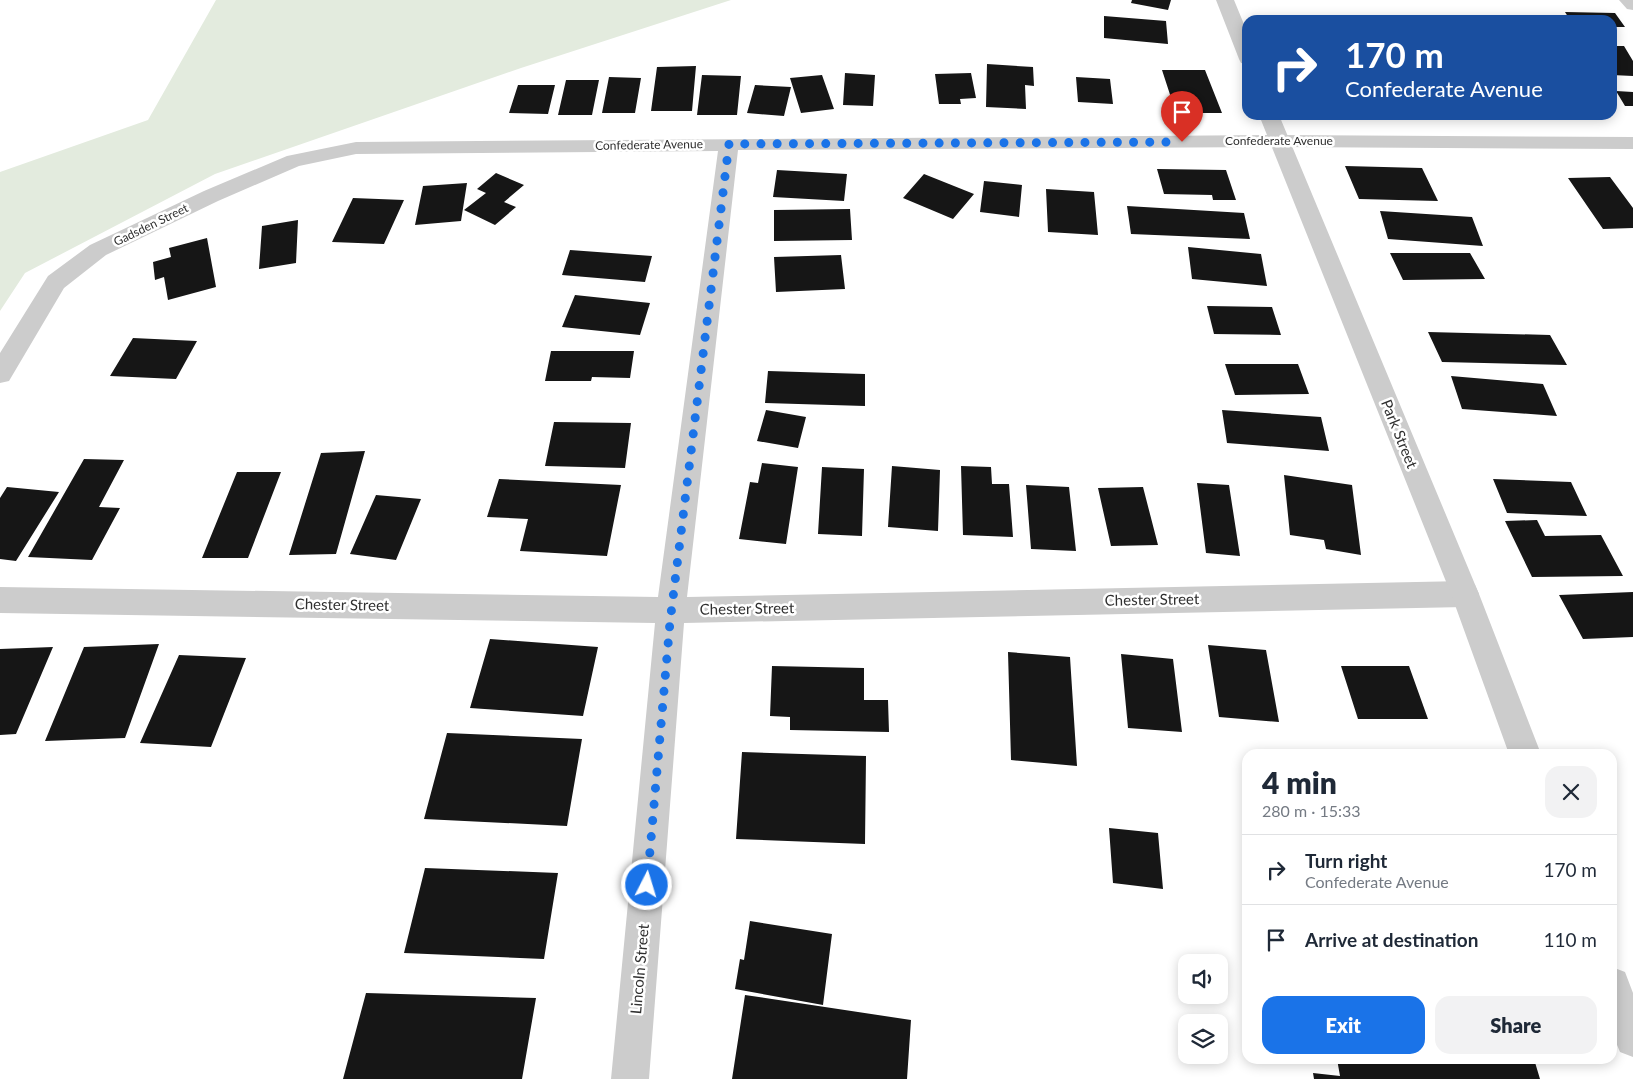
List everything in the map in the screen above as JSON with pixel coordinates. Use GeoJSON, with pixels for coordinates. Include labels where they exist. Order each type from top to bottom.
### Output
{"type":"FeatureCollection","features":[{"type":"Feature","properties":{"kind":"street"},"geometry":{"type":"LineString","coordinates":[[1628,0],[1633,5]]}},
{"type":"Feature","properties":{"kind":"street"},"geometry":{"type":"LineString","coordinates":[[1227,1],[1242,42]]}},
{"type":"Feature","properties":{"kind":"street","name":"Park Street"},"geometry":{"type":"LineString","coordinates":[[1271,120],[1465,594],[1523,749]]}},
{"type":"Feature","properties":{"kind":"street","name":"Confederate Avenue"},"geometry":{"type":"LineString","coordinates":[[356,148],[1279,141],[1633,143]]}},
{"type":"Feature","properties":{"kind":"street","name":"Lincoln Street"},"geometry":{"type":"LineString","coordinates":[[630,1079],[671,610],[729,144]]}},
{"type":"Feature","properties":{"kind":"street","name":"Gadsden Street"},"geometry":{"type":"LineString","coordinates":[[0,374],[56,282],[98,250],[211,196],[294,161],[356,148]]}},
{"type":"Feature","properties":{"kind":"street","name":"Chester Street"},"geometry":{"type":"LineString","coordinates":[[0,600],[671,610],[1465,594]]}},
{"type":"Feature","properties":{"kind":"street"},"geometry":{"type":"LineString","coordinates":[[1617,998],[1633,1039]]}},
{"type":"Feature","properties":{"kind":"shaded area"},"geometry":{"type":"Polygon","coordinates":[[[216,0],[731,0],[521,68],[215,174],[25,273],[0,311],[0,172],[148,120],[216,0]]]}},
{"type":"Feature","properties":{"kind":"building"},"geometry":{"type":"Polygon","coordinates":[[[1132,0],[1171,0],[1168,10],[1131,3],[1132,0]]]}},
{"type":"Feature","properties":{"kind":"building"},"geometry":{"type":"Polygon","coordinates":[[[1565,12],[1615,13],[1616,15],[1567,15],[1565,12]]]}},
{"type":"Feature","properties":{"kind":"building"},"geometry":{"type":"Polygon","coordinates":[[[1104,16],[1166,21],[1168,44],[1104,38],[1104,16]]]}},
{"type":"Feature","properties":{"kind":"building"},"geometry":{"type":"Polygon","coordinates":[[[1617,16],[1625,27],[1617,27],[1617,16]]]}},
{"type":"Feature","properties":{"kind":"building"},"geometry":{"type":"Polygon","coordinates":[[[1617,46],[1624,46],[1633,61],[1633,76],[1617,75],[1617,46]]]}},
{"type":"Feature","properties":{"kind":"building"},"geometry":{"type":"Polygon","coordinates":[[[987,64],[1033,67],[1034,86],[1025,85],[1026,109],[986,107],[987,64]]]}},
{"type":"Feature","properties":{"kind":"building"},"geometry":{"type":"Polygon","coordinates":[[[696,66],[692,111],[651,111],[657,67],[696,66]]]}},
{"type":"Feature","properties":{"kind":"building"},"geometry":{"type":"Polygon","coordinates":[[[1162,70],[1205,70],[1222,113],[1176,113],[1162,70]]]}},
{"type":"Feature","properties":{"kind":"building"},"geometry":{"type":"Polygon","coordinates":[[[845,73],[875,75],[873,106],[843,105],[845,73]]]}},
{"type":"Feature","properties":{"kind":"building"},"geometry":{"type":"Polygon","coordinates":[[[971,73],[976,98],[960,99],[961,104],[939,104],[935,74],[971,73]]]}},
{"type":"Feature","properties":{"kind":"building"},"geometry":{"type":"Polygon","coordinates":[[[702,75],[741,76],[737,115],[697,115],[702,75]]]}},
{"type":"Feature","properties":{"kind":"building"},"geometry":{"type":"Polygon","coordinates":[[[822,75],[834,109],[801,113],[790,78],[822,75]]]}},
{"type":"Feature","properties":{"kind":"building"},"geometry":{"type":"Polygon","coordinates":[[[609,77],[641,78],[635,113],[602,113],[609,77]]]}},
{"type":"Feature","properties":{"kind":"building"},"geometry":{"type":"Polygon","coordinates":[[[1076,77],[1110,79],[1113,104],[1078,102],[1076,77]]]}},
{"type":"Feature","properties":{"kind":"building"},"geometry":{"type":"Polygon","coordinates":[[[566,80],[599,80],[592,115],[558,115],[566,80]]]}},
{"type":"Feature","properties":{"kind":"building"},"geometry":{"type":"Polygon","coordinates":[[[518,85],[555,85],[548,114],[509,113],[518,85]]]}},
{"type":"Feature","properties":{"kind":"building"},"geometry":{"type":"Polygon","coordinates":[[[755,85],[791,87],[784,116],[747,113],[755,85]]]}},
{"type":"Feature","properties":{"kind":"building"},"geometry":{"type":"Polygon","coordinates":[[[1617,91],[1633,92],[1633,106],[1625,106],[1617,91]]]}},
{"type":"Feature","properties":{"kind":"building"},"geometry":{"type":"Polygon","coordinates":[[[1345,166],[1422,168],[1438,201],[1359,199],[1345,166]]]}},
{"type":"Feature","properties":{"kind":"building"},"geometry":{"type":"Polygon","coordinates":[[[1157,169],[1226,170],[1236,200],[1213,200],[1212,195],[1164,194],[1157,169]]]}},
{"type":"Feature","properties":{"kind":"building"},"geometry":{"type":"Polygon","coordinates":[[[777,170],[847,174],[844,201],[773,197],[777,170]]]}},
{"type":"Feature","properties":{"kind":"building"},"geometry":{"type":"Polygon","coordinates":[[[496,173],[524,185],[504,202],[516,207],[495,225],[464,210],[486,193],[477,189],[496,173]]]}},
{"type":"Feature","properties":{"kind":"building"},"geometry":{"type":"Polygon","coordinates":[[[924,174],[974,194],[953,219],[903,198],[924,174]]]}},
{"type":"Feature","properties":{"kind":"building"},"geometry":{"type":"Polygon","coordinates":[[[1610,177],[1633,208],[1633,228],[1603,229],[1568,178],[1610,177]]]}},
{"type":"Feature","properties":{"kind":"building"},"geometry":{"type":"Polygon","coordinates":[[[984,181],[1022,185],[1019,217],[980,212],[984,181]]]}},
{"type":"Feature","properties":{"kind":"building"},"geometry":{"type":"Polygon","coordinates":[[[467,183],[461,221],[415,225],[423,186],[467,183]]]}},
{"type":"Feature","properties":{"kind":"building"},"geometry":{"type":"Polygon","coordinates":[[[1046,189],[1094,192],[1098,235],[1048,232],[1046,189]]]}},
{"type":"Feature","properties":{"kind":"building"},"geometry":{"type":"Polygon","coordinates":[[[353,198],[404,200],[384,244],[332,242],[353,198]]]}},
{"type":"Feature","properties":{"kind":"building"},"geometry":{"type":"Polygon","coordinates":[[[1127,206],[1244,213],[1250,239],[1131,234],[1127,206]]]}},
{"type":"Feature","properties":{"kind":"building"},"geometry":{"type":"Polygon","coordinates":[[[850,209],[852,240],[774,241],[774,210],[850,209]]]}},
{"type":"Feature","properties":{"kind":"building"},"geometry":{"type":"Polygon","coordinates":[[[1380,211],[1472,217],[1483,246],[1388,239],[1380,211]]]}},
{"type":"Feature","properties":{"kind":"building"},"geometry":{"type":"Polygon","coordinates":[[[298,220],[296,263],[259,269],[262,226],[298,220]]]}},
{"type":"Feature","properties":{"kind":"building"},"geometry":{"type":"Polygon","coordinates":[[[207,238],[216,287],[168,300],[164,277],[155,280],[153,262],[171,257],[169,248],[207,238]]]}},
{"type":"Feature","properties":{"kind":"building"},"geometry":{"type":"Polygon","coordinates":[[[1188,247],[1261,254],[1267,286],[1192,279],[1188,247]]]}},
{"type":"Feature","properties":{"kind":"building"},"geometry":{"type":"Polygon","coordinates":[[[570,250],[652,256],[645,282],[562,275],[570,250]]]}},
{"type":"Feature","properties":{"kind":"building"},"geometry":{"type":"Polygon","coordinates":[[[1390,253],[1470,253],[1485,279],[1403,280],[1390,253]]]}},
{"type":"Feature","properties":{"kind":"building"},"geometry":{"type":"Polygon","coordinates":[[[841,255],[845,289],[776,292],[774,257],[841,255]]]}},
{"type":"Feature","properties":{"kind":"building"},"geometry":{"type":"Polygon","coordinates":[[[575,295],[650,303],[640,335],[562,327],[575,295]]]}},
{"type":"Feature","properties":{"kind":"building"},"geometry":{"type":"Polygon","coordinates":[[[1207,306],[1272,307],[1281,335],[1214,334],[1207,306]]]}},
{"type":"Feature","properties":{"kind":"building"},"geometry":{"type":"Polygon","coordinates":[[[1428,332],[1550,335],[1567,365],[1442,362],[1428,332]]]}},
{"type":"Feature","properties":{"kind":"building"},"geometry":{"type":"Polygon","coordinates":[[[133,338],[197,341],[176,379],[110,376],[133,338]]]}},
{"type":"Feature","properties":{"kind":"building"},"geometry":{"type":"Polygon","coordinates":[[[551,351],[634,351],[630,378],[592,377],[591,381],[545,381],[551,351]]]}},
{"type":"Feature","properties":{"kind":"building"},"geometry":{"type":"Polygon","coordinates":[[[1225,364],[1298,364],[1309,394],[1235,395],[1225,364]]]}},
{"type":"Feature","properties":{"kind":"building"},"geometry":{"type":"Polygon","coordinates":[[[768,371],[865,374],[865,406],[765,403],[768,371]]]}},
{"type":"Feature","properties":{"kind":"building"},"geometry":{"type":"Polygon","coordinates":[[[1451,376],[1543,384],[1557,416],[1462,409],[1451,376]]]}},
{"type":"Feature","properties":{"kind":"building"},"geometry":{"type":"Polygon","coordinates":[[[766,410],[806,417],[798,448],[757,441],[766,410]]]}},
{"type":"Feature","properties":{"kind":"building"},"geometry":{"type":"Polygon","coordinates":[[[1222,410],[1321,417],[1329,451],[1227,443],[1222,410]]]}},
{"type":"Feature","properties":{"kind":"building"},"geometry":{"type":"Polygon","coordinates":[[[554,422],[631,423],[625,468],[545,466],[554,422]]]}},
{"type":"Feature","properties":{"kind":"building"},"geometry":{"type":"Polygon","coordinates":[[[365,451],[336,554],[289,555],[321,453],[365,451]]]}},
{"type":"Feature","properties":{"kind":"building"},"geometry":{"type":"Polygon","coordinates":[[[84,459],[124,460],[99,507],[120,508],[92,560],[28,557],[84,459]]]}},
{"type":"Feature","properties":{"kind":"building"},"geometry":{"type":"Polygon","coordinates":[[[762,463],[798,467],[786,544],[739,539],[750,482],[758,483],[762,463]]]}},
{"type":"Feature","properties":{"kind":"building"},"geometry":{"type":"Polygon","coordinates":[[[892,466],[940,470],[938,531],[888,527],[892,466]]]}},
{"type":"Feature","properties":{"kind":"building"},"geometry":{"type":"Polygon","coordinates":[[[961,466],[991,467],[992,484],[1009,484],[1013,537],[963,535],[961,466]]]}},
{"type":"Feature","properties":{"kind":"building"},"geometry":{"type":"Polygon","coordinates":[[[822,467],[864,469],[862,536],[818,534],[822,467]]]}},
{"type":"Feature","properties":{"kind":"building"},"geometry":{"type":"Polygon","coordinates":[[[237,472],[281,472],[248,558],[202,558],[237,472]]]}},
{"type":"Feature","properties":{"kind":"building"},"geometry":{"type":"Polygon","coordinates":[[[1284,475],[1352,485],[1361,555],[1326,549],[1324,540],[1290,535],[1284,475]]]}},
{"type":"Feature","properties":{"kind":"building"},"geometry":{"type":"Polygon","coordinates":[[[499,479],[621,485],[607,556],[520,551],[528,519],[487,517],[499,479]]]}},
{"type":"Feature","properties":{"kind":"building"},"geometry":{"type":"Polygon","coordinates":[[[1493,479],[1571,482],[1587,516],[1507,513],[1493,479]]]}},
{"type":"Feature","properties":{"kind":"building"},"geometry":{"type":"Polygon","coordinates":[[[1197,483],[1229,485],[1240,556],[1206,553],[1197,483]]]}},
{"type":"Feature","properties":{"kind":"building"},"geometry":{"type":"Polygon","coordinates":[[[1026,485],[1069,487],[1076,551],[1031,549],[1026,485]]]}},
{"type":"Feature","properties":{"kind":"building"},"geometry":{"type":"Polygon","coordinates":[[[7,487],[59,492],[16,561],[0,559],[0,498],[7,487]]]}},
{"type":"Feature","properties":{"kind":"building"},"geometry":{"type":"Polygon","coordinates":[[[1143,487],[1158,545],[1111,546],[1098,488],[1143,487]]]}},
{"type":"Feature","properties":{"kind":"building"},"geometry":{"type":"Polygon","coordinates":[[[376,495],[421,499],[396,560],[350,554],[376,495]]]}},
{"type":"Feature","properties":{"kind":"building"},"geometry":{"type":"Polygon","coordinates":[[[1537,520],[1545,536],[1601,535],[1623,576],[1532,577],[1505,521],[1537,520]]]}},
{"type":"Feature","properties":{"kind":"building"},"geometry":{"type":"Polygon","coordinates":[[[1633,592],[1633,637],[1583,639],[1559,595],[1633,592]]]}},
{"type":"Feature","properties":{"kind":"building"},"geometry":{"type":"Polygon","coordinates":[[[490,639],[598,647],[583,716],[470,708],[490,639]]]}},
{"type":"Feature","properties":{"kind":"building"},"geometry":{"type":"Polygon","coordinates":[[[159,644],[125,738],[45,741],[84,647],[159,644]]]}},
{"type":"Feature","properties":{"kind":"building"},"geometry":{"type":"Polygon","coordinates":[[[1208,645],[1266,650],[1279,722],[1219,717],[1208,645]]]}},
{"type":"Feature","properties":{"kind":"building"},"geometry":{"type":"Polygon","coordinates":[[[53,647],[16,734],[0,735],[0,649],[53,647]]]}},
{"type":"Feature","properties":{"kind":"building"},"geometry":{"type":"Polygon","coordinates":[[[1008,652],[1070,657],[1077,766],[1011,760],[1008,652]]]}},
{"type":"Feature","properties":{"kind":"building"},"geometry":{"type":"Polygon","coordinates":[[[1121,654],[1173,659],[1182,732],[1128,728],[1121,654]]]}},
{"type":"Feature","properties":{"kind":"building"},"geometry":{"type":"Polygon","coordinates":[[[179,655],[246,658],[211,747],[140,743],[179,655]]]}},
{"type":"Feature","properties":{"kind":"building"},"geometry":{"type":"Polygon","coordinates":[[[772,666],[864,668],[864,700],[888,700],[889,732],[790,730],[790,717],[770,716],[772,666]]]}},
{"type":"Feature","properties":{"kind":"building"},"geometry":{"type":"Polygon","coordinates":[[[1341,666],[1409,666],[1428,719],[1358,719],[1341,666]]]}},
{"type":"Feature","properties":{"kind":"building"},"geometry":{"type":"Polygon","coordinates":[[[447,733],[582,739],[567,826],[424,819],[447,733]]]}},
{"type":"Feature","properties":{"kind":"building"},"geometry":{"type":"Polygon","coordinates":[[[742,752],[866,756],[865,844],[736,839],[742,752]]]}},
{"type":"Feature","properties":{"kind":"building"},"geometry":{"type":"Polygon","coordinates":[[[1109,828],[1158,833],[1163,889],[1113,883],[1109,828]]]}},
{"type":"Feature","properties":{"kind":"building"},"geometry":{"type":"Polygon","coordinates":[[[425,868],[558,873],[544,959],[404,953],[425,868]]]}},
{"type":"Feature","properties":{"kind":"building"},"geometry":{"type":"Polygon","coordinates":[[[750,921],[832,934],[823,1005],[735,989],[740,959],[744,960],[750,921]]]}},
{"type":"Feature","properties":{"kind":"building"},"geometry":{"type":"Polygon","coordinates":[[[366,993],[536,998],[522,1079],[343,1079],[366,993]]]}},
{"type":"Feature","properties":{"kind":"building"},"geometry":{"type":"Polygon","coordinates":[[[745,995],[911,1020],[907,1079],[732,1079],[745,995]]]}},
{"type":"Feature","properties":{"kind":"building"},"geometry":{"type":"Polygon","coordinates":[[[1338,1064],[1536,1064],[1540,1079],[1314,1079],[1313,1073],[1340,1076],[1338,1064]]]}},
{"type":"Feature","properties":{"kind":"route"},"geometry":{"type":"LineString","coordinates":[[647,885],[670,622],[729,144],[1182,142]]}}]}
